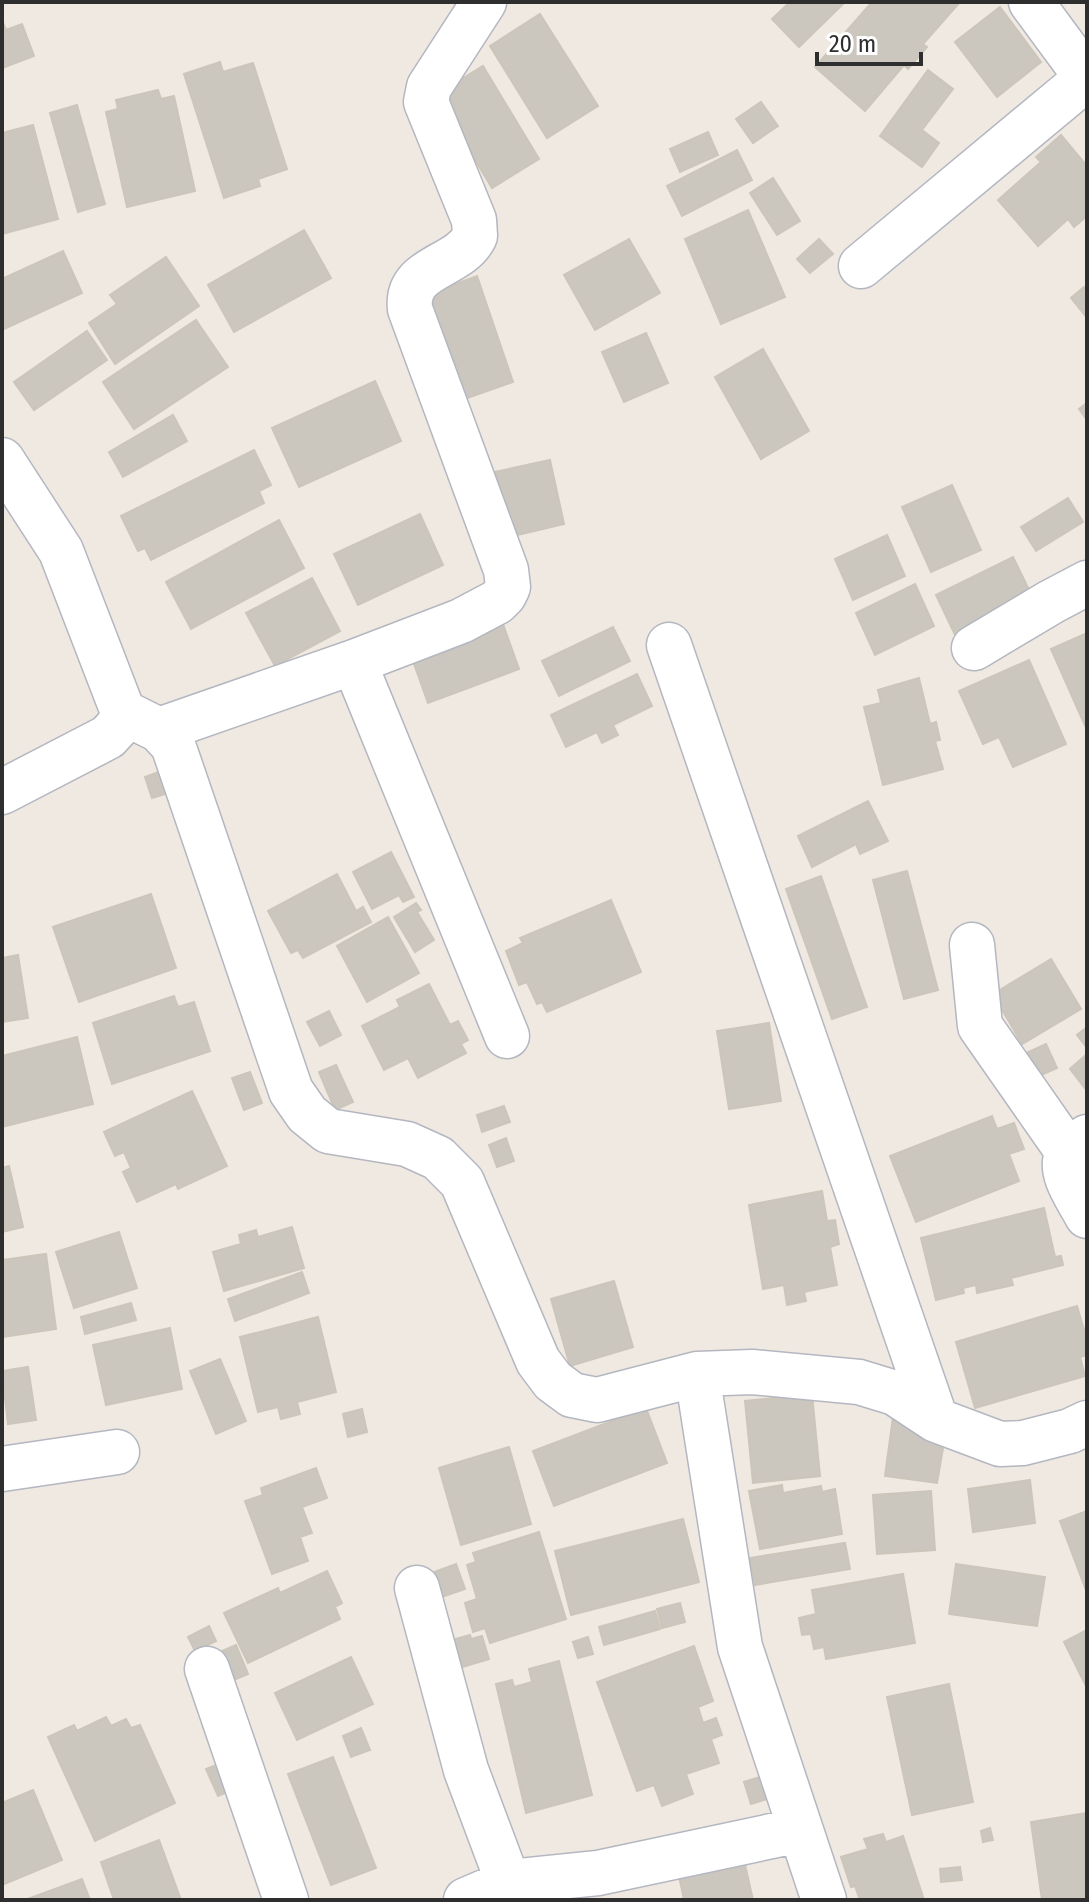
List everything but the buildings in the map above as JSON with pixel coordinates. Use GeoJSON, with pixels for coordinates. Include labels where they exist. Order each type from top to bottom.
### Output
{"type":"FeatureCollection","features":[{"type":"Feature","properties":{"kind":"street"},"geometry":{"type":"LineString","coordinates":[[2,792],[108,737],[119,725],[354,662],[461,621],[497,602],[508,587],[506,570],[410,309],[408,295],[418,280],[464,250],[475,236],[474,220],[426,102],[429,87],[484,2]]}},
{"type":"Feature","properties":{"kind":"street"},"geometry":{"type":"LineString","coordinates":[[861,266],[1087,78],[1031,2]]}},
{"type":"Feature","properties":{"kind":"street"},"geometry":{"type":"LineString","coordinates":[[2,460],[61,551],[141,721],[173,745],[291,1091],[307,1114],[328,1131],[407,1144],[438,1158],[462,1182],[538,1361],[553,1381],[572,1395],[597,1400],[697,1374],[752,1372],[859,1382],[895,1393],[936,1420],[1000,1444],[1035,1440],[1087,1423]]}},
{"type":"Feature","properties":{"kind":"street"},"geometry":{"type":"LineString","coordinates":[[974,648],[1087,583]]}},
{"type":"Feature","properties":{"kind":"street"},"geometry":{"type":"LineString","coordinates":[[669,645],[936,1420]]}},
{"type":"Feature","properties":{"kind":"street"},"geometry":{"type":"LineString","coordinates":[[354,662],[507,1036]]}},
{"type":"Feature","properties":{"kind":"street"},"geometry":{"type":"LineString","coordinates":[[972,945],[980,1026],[1078,1145],[1065,1165],[1069,1182],[1087,1216]]}},
{"type":"Feature","properties":{"kind":"street"},"geometry":{"type":"LineString","coordinates":[[697,1374],[740,1647],[824,1900]]}},
{"type":"Feature","properties":{"kind":"street"},"geometry":{"type":"LineString","coordinates":[[2,1469],[117,1452]]}},
{"type":"Feature","properties":{"kind":"street"},"geometry":{"type":"LineString","coordinates":[[417,1588],[466,1770],[508,1882]]}},
{"type":"Feature","properties":{"kind":"street"},"geometry":{"type":"LineString","coordinates":[[207,1669],[286,1900]]}},
{"type":"Feature","properties":{"kind":"street"},"geometry":{"type":"LineString","coordinates":[[466,1900],[508,1882],[598,1873],[800,1830]]}}]}
